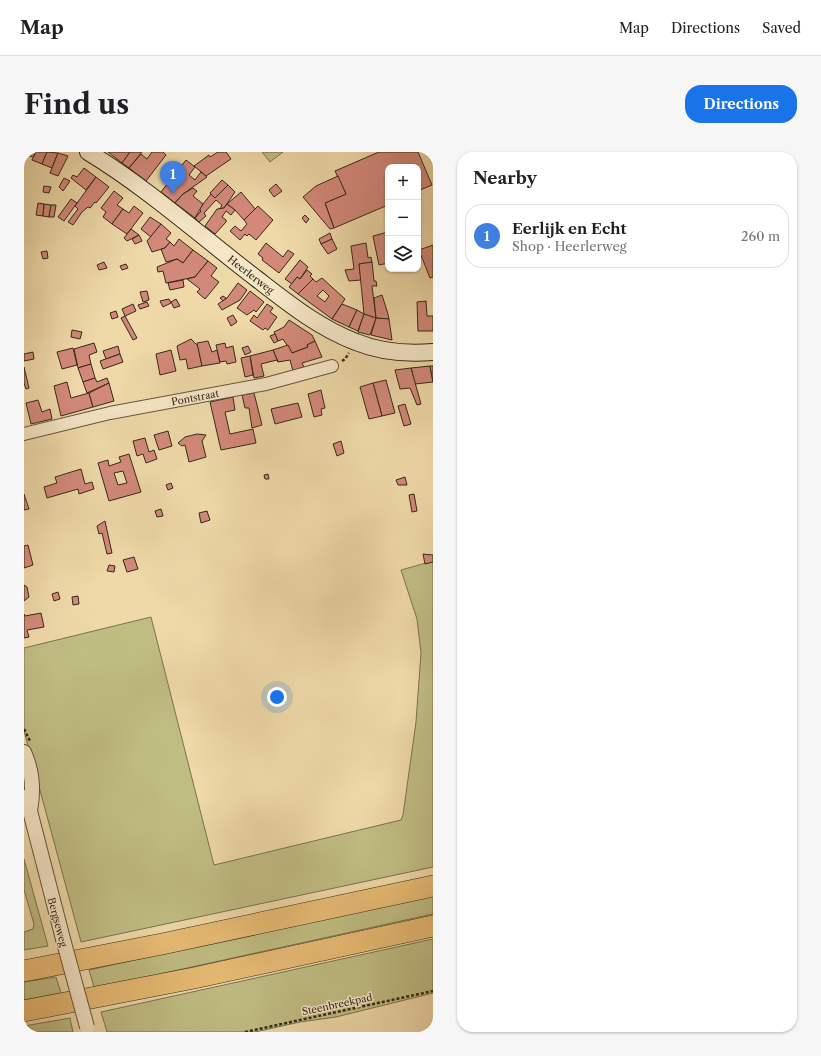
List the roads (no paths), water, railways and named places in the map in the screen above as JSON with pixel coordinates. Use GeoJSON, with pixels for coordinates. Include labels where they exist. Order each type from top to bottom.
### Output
{"type":"FeatureCollection","features":[{"type":"Feature","properties":{"kind":"highway"},"geometry":{"type":"LineString","coordinates":[[24,971],[433,886]]}},
{"type":"Feature","properties":{"kind":"highway"},"geometry":{"type":"LineString","coordinates":[[24,1011],[210,975],[433,926]]}},
{"type":"Feature","properties":{"kind":"main road","name":"Heerlerweg"},"geometry":{"type":"LineString","coordinates":[[88,152],[151,196],[288,304],[325,328],[355,342],[394,352],[433,352]]}},
{"type":"Feature","properties":{"kind":"street","name":"Pontstraat"},"geometry":{"type":"LineString","coordinates":[[24,434],[110,413],[266,384],[332,366]]}},
{"type":"Feature","properties":{"kind":"street","name":"Bergseweg"},"geometry":{"type":"LineString","coordinates":[[24,752],[28,761],[33,786],[30,811]]}},
{"type":"Feature","properties":{"kind":"street","name":"Bergseweg"},"geometry":{"type":"LineString","coordinates":[[24,797],[30,811],[88,1029]]}},
{"type":"Feature","properties":{"kind":"place","name":"Eerlijk en Echt"},"geometry":{"type":"Point","coordinates":[173,194]}}]}
